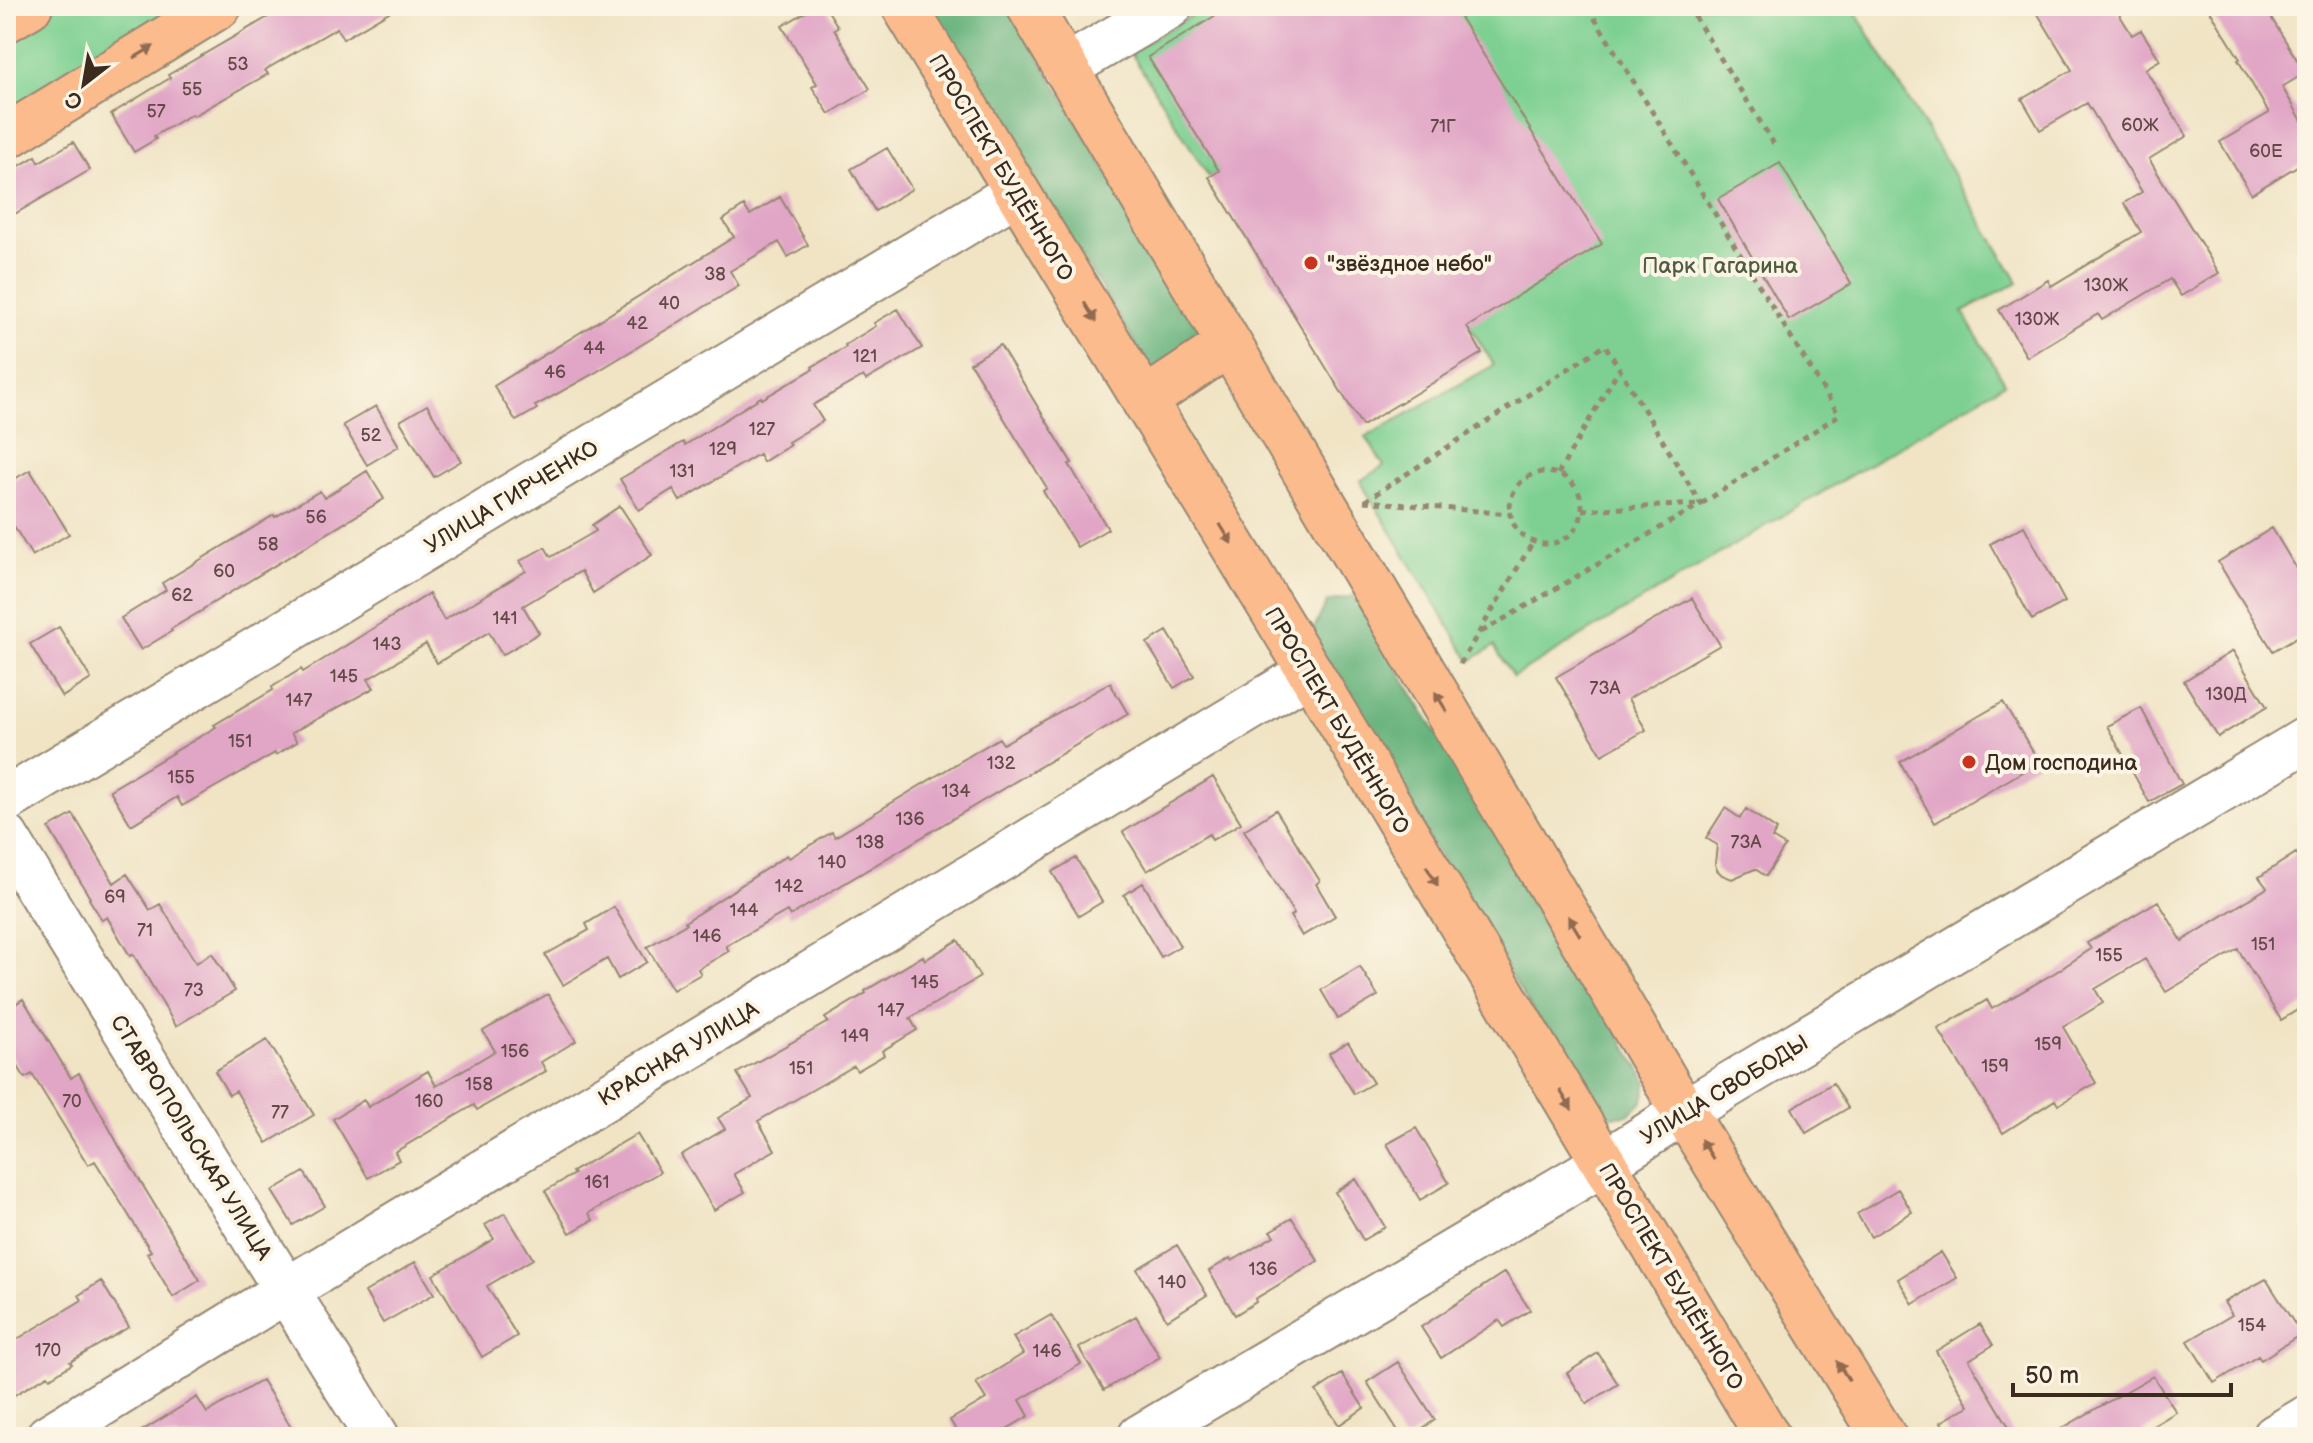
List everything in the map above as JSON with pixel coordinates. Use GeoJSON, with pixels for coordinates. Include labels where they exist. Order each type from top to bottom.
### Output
{"type":"FeatureCollection","features":[{"type":"Feature","properties":{"kind":"main road"},"geometry":{"type":"LineString","coordinates":[[6,20],[30,6]]}},
{"type":"Feature","properties":{"kind":"main road"},"geometry":{"type":"LineString","coordinates":[[6,137],[219,6]]}},
{"type":"Feature","properties":{"kind":"main road","name":"ПРОСПЕКТ БУДЁННОГО"},"geometry":{"type":"LineString","coordinates":[[904,6],[1310,672],[1768,1437]]}},
{"type":"Feature","properties":{"kind":"main road"},"geometry":{"type":"LineString","coordinates":[[1029,6],[1684,1112],[1884,1437]]}},
{"type":"Feature","properties":{"kind":"main road"},"geometry":{"type":"LineString","coordinates":[[1144,401],[1229,344]]}},
{"type":"Feature","properties":{"kind":"street"},"geometry":{"type":"LineString","coordinates":[[1065,68],[1170,6]]}},
{"type":"Feature","properties":{"kind":"street","name":"УЛИЦА ГИРЧЕНКО"},"geometry":{"type":"LineString","coordinates":[[6,800],[1017,192]]}},
{"type":"Feature","properties":{"kind":"street","name":"КРАСНАЯ УЛИЦА"},"geometry":{"type":"LineString","coordinates":[[48,1437],[1310,672]]}},
{"type":"Feature","properties":{"kind":"street","name":"УЛИЦА СВОБОДЫ"},"geometry":{"type":"LineString","coordinates":[[1140,1437],[1604,1163],[2307,739]]}},
{"type":"Feature","properties":{"kind":"street","name":"СТАВРОПОЛЬСКАЯ УЛИЦА"},"geometry":{"type":"LineString","coordinates":[[6,837],[377,1437]]}},
{"type":"Feature","properties":{"kind":"street"},"geometry":{"type":"LineString","coordinates":[[2275,1437],[2307,1418]]}},
{"type":"Feature","properties":{"kind":"path"},"geometry":{"type":"LineString","coordinates":[[1478,634],[1701,504],[1839,415],[1587,6]]}},
{"type":"Feature","properties":{"kind":"path"},"geometry":{"type":"LineString","coordinates":[[1688,6],[1774,144]]}},
{"type":"Feature","properties":{"kind":"path"},"geometry":{"type":"LineString","coordinates":[[1365,501],[1605,345],[1701,504]]}},
{"type":"Feature","properties":{"kind":"path"},"geometry":{"type":"LineString","coordinates":[[1558,474],[1619,369]]}},
{"type":"Feature","properties":{"kind":"path"},"geometry":{"type":"LineString","coordinates":[[1545,472],[1569,480],[1576,488],[1582,510],[1580,522],[1565,539],[1543,544],[1522,536],[1510,514],[1510,502],[1522,480],[1545,472]]}},
{"type":"Feature","properties":{"kind":"path"},"geometry":{"type":"LineString","coordinates":[[1319,496],[1510,514]]}},
{"type":"Feature","properties":{"kind":"path"},"geometry":{"type":"LineString","coordinates":[[1582,510],[1701,504]]}},
{"type":"Feature","properties":{"kind":"path"},"geometry":{"type":"LineString","coordinates":[[1439,699],[1533,542]]}},
{"type":"Feature","properties":{"kind":"green space"},"geometry":{"type":"Polygon","coordinates":[[[54,6],[182,6],[6,115],[6,35],[54,6]]]}},
{"type":"Feature","properties":{"kind":"green space"},"geometry":{"type":"Polygon","coordinates":[[[928,6],[1009,6],[1206,341],[1154,374],[928,6]]]}},
{"type":"Feature","properties":{"kind":"green space","name":"Парк Гагарина"},"geometry":{"type":"Polygon","coordinates":[[[1209,6],[1852,6],[2018,282],[1963,312],[2005,383],[1513,677],[1494,646],[1470,661],[1360,481],[1384,466],[1366,437],[1494,365],[1329,104],[1209,177],[1130,51],[1209,6]]]}},
{"type":"Feature","properties":{"kind":"green space"},"geometry":{"type":"Polygon","coordinates":[[[1353,596],[1647,1081],[1643,1101],[1629,1115],[1597,1117],[1308,640],[1327,602],[1353,596]]]}},
{"type":"Feature","properties":{"kind":"building"},"geometry":{"type":"Polygon","coordinates":[[[287,6],[399,6],[343,39],[337,28],[265,70],[268,74],[154,136],[156,139],[134,152],[111,114],[170,78],[168,75],[287,6]]]}},
{"type":"Feature","properties":{"kind":"building"},"geometry":{"type":"Polygon","coordinates":[[[816,6],[825,6],[838,27],[834,29],[870,89],[829,114],[812,87],[817,84],[782,26],[816,6]]]}},
{"type":"Feature","properties":{"kind":"building"},"geometry":{"type":"Polygon","coordinates":[[[1231,6],[1453,6],[1602,244],[1467,327],[1482,353],[1362,426],[1209,177],[1219,171],[1148,57],[1231,6]]]}},
{"type":"Feature","properties":{"kind":"building"},"geometry":{"type":"Polygon","coordinates":[[[2033,6],[2114,6],[2132,35],[2141,30],[2160,60],[2145,69],[2187,136],[2149,159],[2219,273],[2181,296],[2170,279],[2102,320],[2098,314],[2027,357],[1999,310],[2048,280],[2051,286],[2141,232],[2124,203],[2142,192],[2087,103],[2040,130],[2022,99],[2072,70],[2033,6]]]}},
{"type":"Feature","properties":{"kind":"building"},"geometry":{"type":"Polygon","coordinates":[[[2207,6],[2264,6],[2305,73],[2282,87],[2307,129],[2307,160],[2251,194],[2220,142],[2269,113],[2207,6]]]}},
{"type":"Feature","properties":{"kind":"building"},"geometry":{"type":"Polygon","coordinates":[[[73,142],[90,170],[6,219],[6,174],[36,156],[39,162],[73,142]]]}},
{"type":"Feature","properties":{"kind":"building"},"geometry":{"type":"Polygon","coordinates":[[[887,148],[912,189],[875,211],[851,169],[887,148]]]}},
{"type":"Feature","properties":{"kind":"building"},"geometry":{"type":"Polygon","coordinates":[[[1780,163],[1851,284],[1789,320],[1718,199],[1780,163]]]}},
{"type":"Feature","properties":{"kind":"building"},"geometry":{"type":"Polygon","coordinates":[[[780,197],[808,245],[788,257],[779,242],[730,271],[739,286],[535,406],[537,409],[516,421],[494,386],[734,237],[723,220],[744,206],[750,215],[780,197]]]}},
{"type":"Feature","properties":{"kind":"building"},"geometry":{"type":"Polygon","coordinates":[[[898,309],[922,348],[866,380],[863,376],[813,405],[823,421],[788,442],[790,445],[763,462],[759,454],[680,501],[673,489],[639,510],[620,479],[683,442],[685,445],[761,397],[813,369],[876,326],[874,323],[898,309]]]}},
{"type":"Feature","properties":{"kind":"building"},"geometry":{"type":"Polygon","coordinates":[[[1000,345],[1108,529],[1077,547],[1043,491],[1047,488],[970,363],[1000,345]]]}},
{"type":"Feature","properties":{"kind":"building"},"geometry":{"type":"Polygon","coordinates":[[[427,405],[461,461],[434,477],[400,421],[427,405]]]}},
{"type":"Feature","properties":{"kind":"building"},"geometry":{"type":"Polygon","coordinates":[[[376,406],[399,446],[367,465],[343,425],[376,406]]]}},
{"type":"Feature","properties":{"kind":"building"},"geometry":{"type":"Polygon","coordinates":[[[30,470],[69,534],[32,556],[6,513],[6,484],[30,470]]]}},
{"type":"Feature","properties":{"kind":"building"},"geometry":{"type":"Polygon","coordinates":[[[367,471],[384,499],[141,650],[121,618],[166,590],[162,583],[274,515],[320,491],[324,498],[367,471]]]}},
{"type":"Feature","properties":{"kind":"building"},"geometry":{"type":"Polygon","coordinates":[[[620,506],[652,555],[593,593],[581,571],[523,606],[539,633],[502,655],[489,632],[437,663],[426,644],[368,679],[374,688],[291,733],[297,742],[276,755],[182,806],[177,797],[131,825],[110,790],[216,727],[214,725],[273,690],[272,687],[301,669],[303,672],[429,594],[444,620],[526,571],[520,561],[545,547],[551,557],[596,531],[592,525],[620,506]]]}},
{"type":"Feature","properties":{"kind":"building"},"geometry":{"type":"Polygon","coordinates":[[[2024,526],[2065,602],[2032,620],[1990,544],[2024,526]]]}},
{"type":"Feature","properties":{"kind":"building"},"geometry":{"type":"Polygon","coordinates":[[[2272,528],[2307,586],[2307,631],[2273,651],[2218,562],[2272,528]]]}},
{"type":"Feature","properties":{"kind":"building"},"geometry":{"type":"Polygon","coordinates":[[[1692,598],[1720,645],[1628,699],[1646,730],[1602,755],[1556,677],[1692,598]]]}},
{"type":"Feature","properties":{"kind":"building"},"geometry":{"type":"Polygon","coordinates":[[[59,627],[91,679],[62,697],[30,644],[59,627]]]}},
{"type":"Feature","properties":{"kind":"building"},"geometry":{"type":"Polygon","coordinates":[[[1167,631],[1194,676],[1174,688],[1147,643],[1167,631]]]}},
{"type":"Feature","properties":{"kind":"building"},"geometry":{"type":"Polygon","coordinates":[[[2233,651],[2267,707],[2218,737],[2184,681],[2233,651]]]}},
{"type":"Feature","properties":{"kind":"building"},"geometry":{"type":"Polygon","coordinates":[[[1110,683],[1128,714],[790,916],[787,911],[726,946],[729,951],[698,969],[701,974],[673,990],[647,947],[787,855],[789,858],[832,832],[835,837],[999,738],[1003,744],[1110,683]]]}},
{"type":"Feature","properties":{"kind":"building","name":"Дом господина"},"geometry":{"type":"Polygon","coordinates":[[[2003,702],[2039,762],[1935,823],[1900,762],[2003,702]]]}},
{"type":"Feature","properties":{"kind":"building"},"geometry":{"type":"Polygon","coordinates":[[[2141,708],[2182,784],[2149,802],[2107,726],[2141,708]]]}},
{"type":"Feature","properties":{"kind":"building"},"geometry":{"type":"Polygon","coordinates":[[[1213,777],[1241,823],[1212,840],[1209,834],[1147,871],[1123,832],[1213,777]]]}},
{"type":"Feature","properties":{"kind":"building"},"geometry":{"type":"Polygon","coordinates":[[[1725,808],[1740,818],[1746,809],[1777,830],[1772,838],[1785,846],[1766,876],[1755,869],[1732,879],[1717,870],[1717,845],[1706,838],[1725,808]]]}},
{"type":"Feature","properties":{"kind":"building"},"geometry":{"type":"Polygon","coordinates":[[[1276,810],[1320,881],[1316,884],[1335,916],[1302,936],[1290,916],[1294,914],[1244,830],[1276,810]]]}},
{"type":"Feature","properties":{"kind":"building"},"geometry":{"type":"Polygon","coordinates":[[[73,814],[114,883],[127,874],[150,910],[160,904],[196,963],[212,953],[235,991],[176,1026],[133,954],[130,956],[107,917],[102,920],[49,828],[73,814]]]}},
{"type":"Feature","properties":{"kind":"building"},"geometry":{"type":"Polygon","coordinates":[[[2296,853],[2307,870],[2307,1004],[2281,1020],[2238,949],[2166,992],[2145,959],[2095,989],[2103,1003],[2063,1027],[2096,1083],[2058,1105],[2055,1100],[2003,1133],[1938,1029],[1987,1000],[1992,1009],[2056,972],[2091,949],[2087,943],[2158,901],[2182,941],[2267,888],[2259,877],[2296,853]]]}},
{"type":"Feature","properties":{"kind":"building"},"geometry":{"type":"Polygon","coordinates":[[[1076,858],[1102,902],[1079,916],[1052,872],[1076,858]]]}},
{"type":"Feature","properties":{"kind":"building"},"geometry":{"type":"Polygon","coordinates":[[[1143,883],[1180,946],[1161,957],[1124,895],[1143,883]]]}},
{"type":"Feature","properties":{"kind":"building"},"geometry":{"type":"Polygon","coordinates":[[[614,907],[647,962],[618,979],[607,959],[563,985],[545,955],[589,930],[586,924],[614,907]]]}},
{"type":"Feature","properties":{"kind":"building"},"geometry":{"type":"Polygon","coordinates":[[[958,940],[980,977],[910,1018],[917,1030],[882,1051],[884,1055],[857,1071],[854,1066],[758,1121],[775,1150],[734,1174],[745,1192],[714,1210],[681,1155],[725,1129],[718,1118],[752,1098],[737,1073],[828,1022],[825,1018],[923,956],[925,960],[958,940]]]}},
{"type":"Feature","properties":{"kind":"building"},"geometry":{"type":"Polygon","coordinates":[[[1360,967],[1378,996],[1338,1019],[1321,990],[1360,967]]]}},
{"type":"Feature","properties":{"kind":"building"},"geometry":{"type":"Polygon","coordinates":[[[548,994],[576,1041],[541,1062],[546,1071],[477,1110],[474,1105],[395,1152],[399,1160],[368,1178],[333,1119],[364,1100],[368,1107],[428,1071],[436,1086],[495,1051],[483,1031],[548,994]]]}},
{"type":"Feature","properties":{"kind":"building"},"geometry":{"type":"Polygon","coordinates":[[[23,999],[71,1078],[79,1073],[200,1280],[173,1297],[147,1253],[151,1251],[95,1161],[88,1165],[32,1074],[25,1078],[6,1047],[6,1010],[23,999]]]}},
{"type":"Feature","properties":{"kind":"building"},"geometry":{"type":"Polygon","coordinates":[[[267,1040],[314,1115],[267,1143],[236,1091],[229,1095],[215,1071],[267,1040]]]}},
{"type":"Feature","properties":{"kind":"building"},"geometry":{"type":"Polygon","coordinates":[[[1348,1042],[1373,1083],[1354,1094],[1329,1053],[1348,1042]]]}},
{"type":"Feature","properties":{"kind":"building"},"geometry":{"type":"Polygon","coordinates":[[[1833,1083],[1848,1108],[1806,1133],[1792,1108],[1833,1083]]]}},
{"type":"Feature","properties":{"kind":"building"},"geometry":{"type":"Polygon","coordinates":[[[1416,1128],[1449,1183],[1420,1200],[1387,1144],[1416,1128]]]}},
{"type":"Feature","properties":{"kind":"building"},"geometry":{"type":"Polygon","coordinates":[[[637,1134],[660,1172],[589,1213],[593,1220],[570,1233],[545,1191],[637,1134]]]}},
{"type":"Feature","properties":{"kind":"building"},"geometry":{"type":"Polygon","coordinates":[[[304,1172],[325,1206],[293,1225],[272,1191],[304,1172]]]}},
{"type":"Feature","properties":{"kind":"building"},"geometry":{"type":"Polygon","coordinates":[[[1356,1179],[1385,1227],[1363,1240],[1335,1192],[1356,1179]]]}},
{"type":"Feature","properties":{"kind":"building"},"geometry":{"type":"Polygon","coordinates":[[[1898,1189],[1912,1212],[1871,1237],[1857,1214],[1898,1189]]]}},
{"type":"Feature","properties":{"kind":"building"},"geometry":{"type":"Polygon","coordinates":[[[505,1213],[533,1259],[487,1286],[517,1336],[482,1357],[433,1275],[494,1239],[485,1225],[505,1213]]]}},
{"type":"Feature","properties":{"kind":"building"},"geometry":{"type":"Polygon","coordinates":[[[1292,1218],[1318,1261],[1255,1299],[1256,1302],[1235,1315],[1209,1271],[1274,1236],[1270,1231],[1292,1218]]]}},
{"type":"Feature","properties":{"kind":"building"},"geometry":{"type":"Polygon","coordinates":[[[1177,1245],[1207,1295],[1167,1320],[1137,1269],[1177,1245]]]}},
{"type":"Feature","properties":{"kind":"building"},"geometry":{"type":"Polygon","coordinates":[[[1941,1252],[1957,1278],[1913,1304],[1898,1279],[1941,1252]]]}},
{"type":"Feature","properties":{"kind":"building"},"geometry":{"type":"Polygon","coordinates":[[[415,1262],[434,1294],[383,1323],[365,1292],[415,1262]]]}},
{"type":"Feature","properties":{"kind":"building"},"geometry":{"type":"Polygon","coordinates":[[[1505,1272],[1530,1310],[1504,1327],[1499,1320],[1441,1358],[1421,1327],[1505,1272]]]}},
{"type":"Feature","properties":{"kind":"building"},"geometry":{"type":"Polygon","coordinates":[[[2266,1279],[2301,1334],[2261,1360],[2258,1356],[2214,1383],[2188,1341],[2232,1315],[2224,1302],[2266,1279]]]}},
{"type":"Feature","properties":{"kind":"building"},"geometry":{"type":"Polygon","coordinates":[[[101,1281],[129,1327],[70,1362],[72,1364],[50,1378],[48,1375],[6,1400],[6,1346],[82,1300],[79,1295],[101,1281]]]}},
{"type":"Feature","properties":{"kind":"building"},"geometry":{"type":"Polygon","coordinates":[[[1051,1315],[1081,1364],[1020,1400],[1029,1416],[993,1437],[960,1437],[950,1420],[986,1399],[976,1383],[1023,1354],[1013,1337],[1051,1315]]]}},
{"type":"Feature","properties":{"kind":"building"},"geometry":{"type":"Polygon","coordinates":[[[1136,1316],[1160,1357],[1104,1390],[1079,1348],[1136,1316]]]}},
{"type":"Feature","properties":{"kind":"building"},"geometry":{"type":"Polygon","coordinates":[[[1980,1324],[1993,1345],[1969,1360],[2015,1437],[1950,1437],[1941,1422],[1969,1406],[1936,1351],[1980,1324]]]}},
{"type":"Feature","properties":{"kind":"building"},"geometry":{"type":"Polygon","coordinates":[[[1598,1353],[1618,1384],[1587,1404],[1567,1373],[1598,1353]]]}},
{"type":"Feature","properties":{"kind":"building"},"geometry":{"type":"Polygon","coordinates":[[[1398,1362],[1435,1420],[1409,1437],[1402,1437],[1367,1382],[1398,1362]]]}},
{"type":"Feature","properties":{"kind":"building"},"geometry":{"type":"Polygon","coordinates":[[[1342,1374],[1364,1408],[1339,1425],[1316,1391],[1342,1374]]]}},
{"type":"Feature","properties":{"kind":"building"},"geometry":{"type":"Polygon","coordinates":[[[2153,1376],[2176,1412],[2135,1437],[2047,1437],[2153,1376]]]}},
{"type":"Feature","properties":{"kind":"building"},"geometry":{"type":"Polygon","coordinates":[[[262,1380],[297,1437],[132,1437],[197,1397],[207,1413],[262,1380]]]}},
{"type":"Feature","properties":{"kind":"place","name":"\"звёздное небо\""},"geometry":{"type":"Point","coordinates":[1311,263]}},
{"type":"Feature","properties":{"kind":"place","name":"Дом господина"},"geometry":{"type":"Point","coordinates":[1969,762]}}]}
